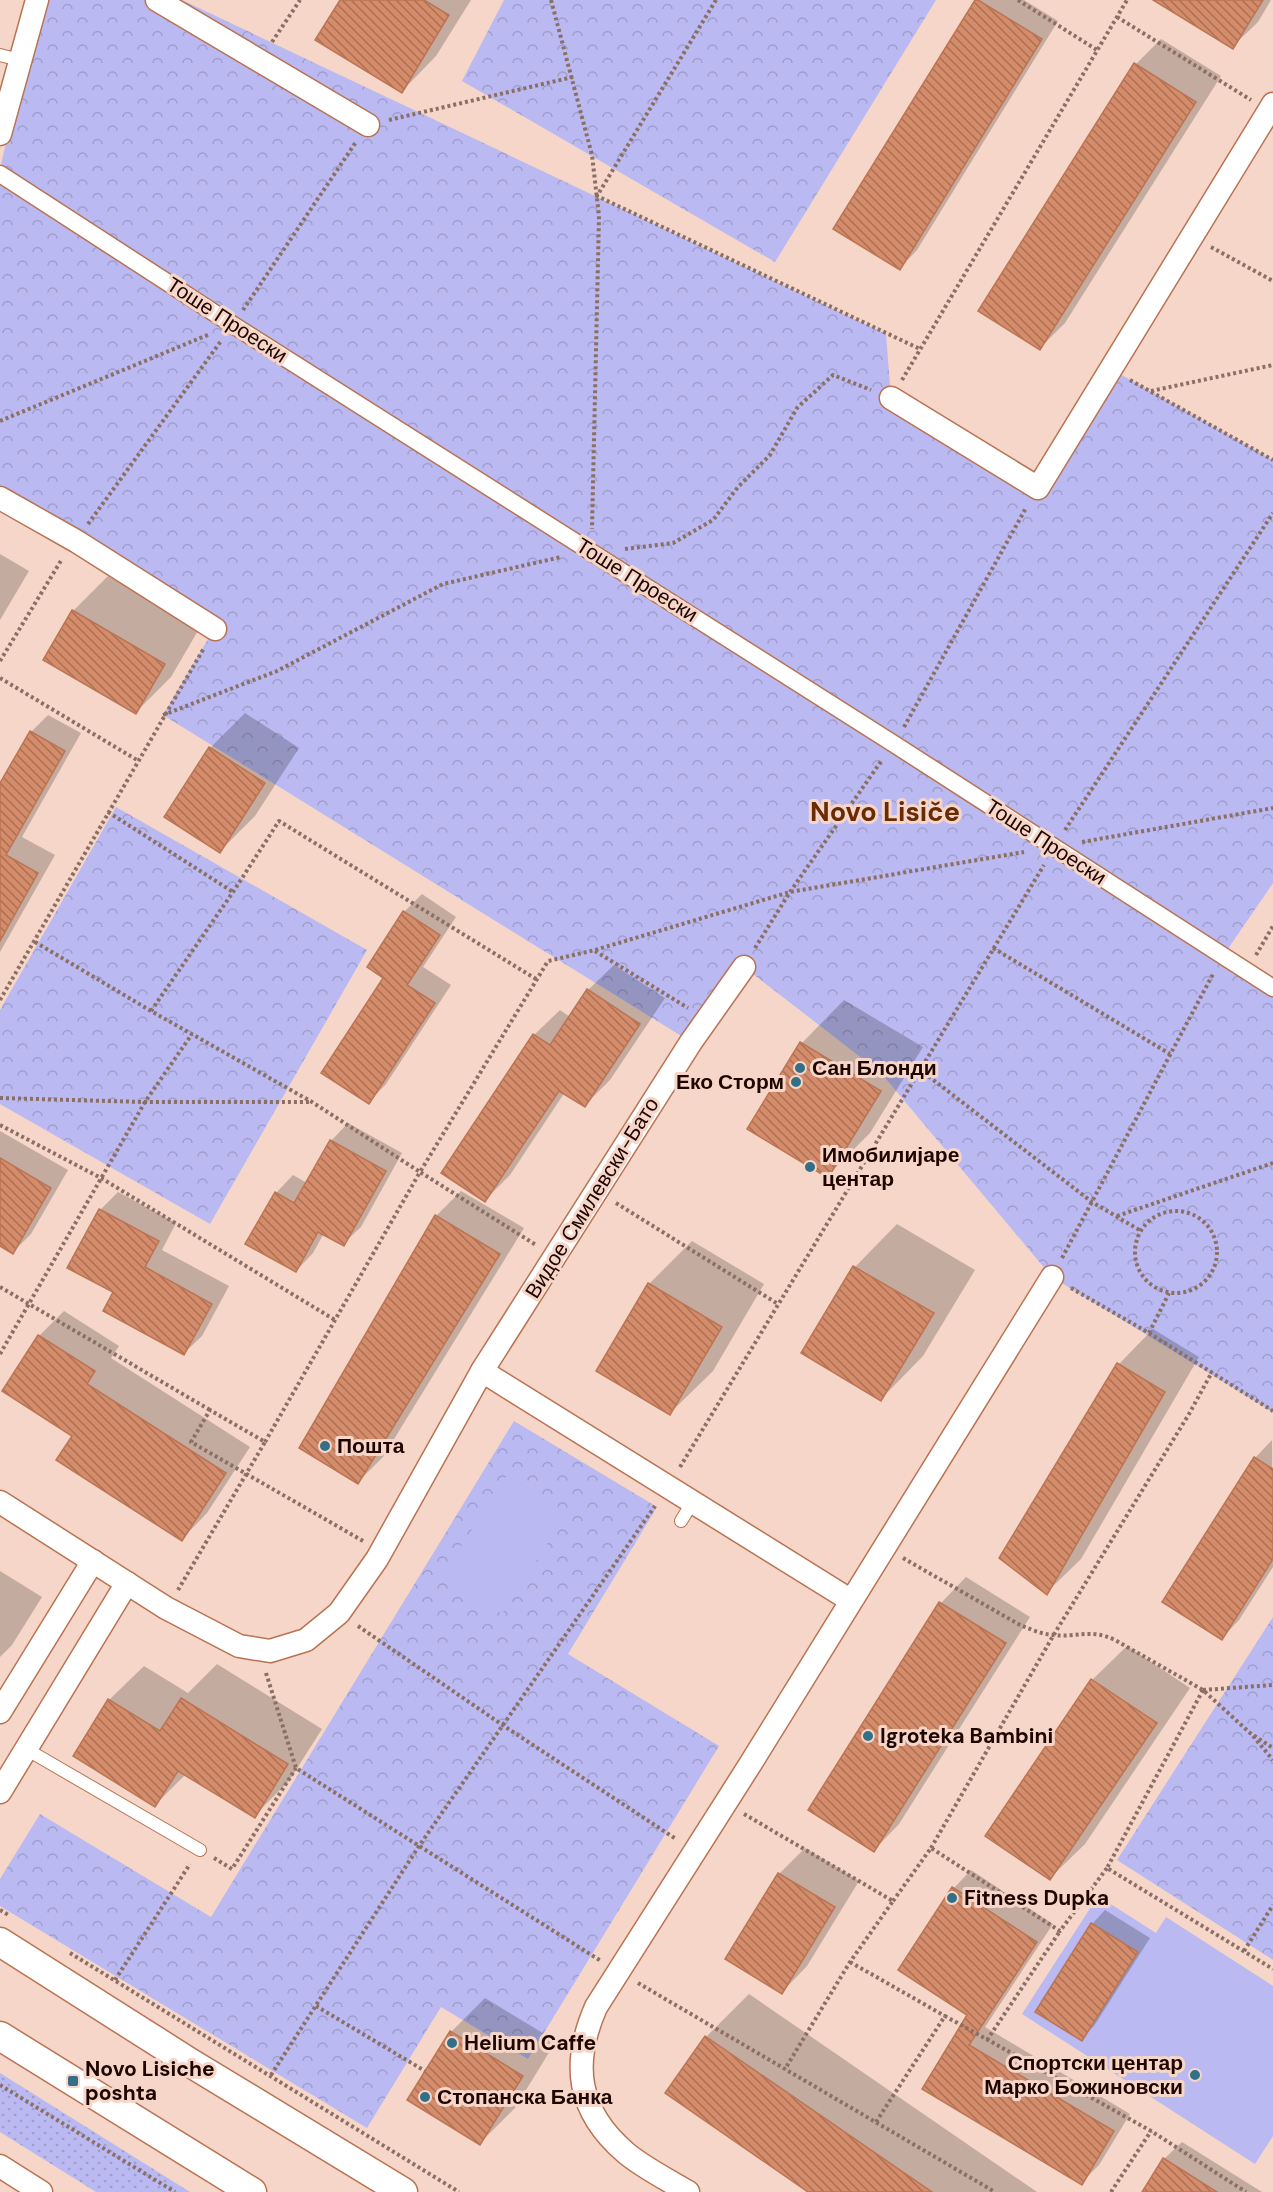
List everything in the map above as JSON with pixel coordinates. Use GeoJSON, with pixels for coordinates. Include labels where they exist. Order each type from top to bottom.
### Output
{"type":"FeatureCollection","features":[{"type":"Feature","properties":{"kind":"street"},"geometry":{"type":"LineString","coordinates":[[0,134],[10,58],[37,0]]}},
{"type":"Feature","properties":{"kind":"street"},"geometry":{"type":"LineString","coordinates":[[157,0],[368,124]]}},
{"type":"Feature","properties":{"kind":"street"},"geometry":{"type":"LineString","coordinates":[[891,398],[1038,488],[1271,108]]}},
{"type":"Feature","properties":{"kind":"street","name":"Тоше Проески"},"geometry":{"type":"LineString","coordinates":[[0,174],[1273,988]]}},
{"type":"Feature","properties":{"kind":"street"},"geometry":{"type":"LineString","coordinates":[[0,498],[76,541],[215,629]]}},
{"type":"Feature","properties":{"kind":"street","name":"Видое Смилевски-Бато"},"geometry":{"type":"LineString","coordinates":[[258,1649],[270,1651],[306,1640],[339,1613],[377,1559],[482,1371],[707,1020],[744,967]]}},
{"type":"Feature","properties":{"kind":"street"},"geometry":{"type":"LineString","coordinates":[[688,2192],[626,2153],[603,2129],[590,2107],[581,2084],[581,2058],[586,2028],[596,2007],[726,1803],[754,1748],[884,1547],[1052,1277]]}},
{"type":"Feature","properties":{"kind":"street"},"geometry":{"type":"LineString","coordinates":[[482,1371],[667,1488],[687,1512],[850,1600]]}},
{"type":"Feature","properties":{"kind":"street"},"geometry":{"type":"LineString","coordinates":[[0,1502],[166,1608],[238,1646],[258,1649]]}},
{"type":"Feature","properties":{"kind":"street"},"geometry":{"type":"LineString","coordinates":[[0,1712],[93,1561]]}},
{"type":"Feature","properties":{"kind":"street"},"geometry":{"type":"LineString","coordinates":[[0,1792],[127,1583]]}},
{"type":"Feature","properties":{"kind":"street"},"geometry":{"type":"LineString","coordinates":[[10,1932],[189,2062],[402,2192]]}},
{"type":"Feature","properties":{"kind":"street"},"geometry":{"type":"LineString","coordinates":[[0,2036],[252,2192]]}},
{"type":"Feature","properties":{"kind":"street"},"geometry":{"type":"LineString","coordinates":[[0,2166],[41,2192]]}},
{"type":"Feature","properties":{"kind":"lane"},"geometry":{"type":"LineString","coordinates":[[26,1749],[200,1850]]}},
{"type":"Feature","properties":{"kind":"path"},"geometry":{"type":"LineString","coordinates":[[260,61],[300,0]]}},
{"type":"Feature","properties":{"kind":"path"},"geometry":{"type":"LineString","coordinates":[[551,0],[592,155],[599,216],[591,551]]}},
{"type":"Feature","properties":{"kind":"path"},"geometry":{"type":"LineString","coordinates":[[597,196],[716,0]]}},
{"type":"Feature","properties":{"kind":"path"},"geometry":{"type":"LineString","coordinates":[[1018,0],[1097,50]]}},
{"type":"Feature","properties":{"kind":"path"},"geometry":{"type":"LineString","coordinates":[[163,715],[277,671],[443,584],[591,551],[635,549],[673,543],[713,520],[738,486],[770,455],[797,408],[833,375],[891,398],[1127,0]]}},
{"type":"Feature","properties":{"kind":"path"},"geometry":{"type":"LineString","coordinates":[[1117,17],[1271,108]]}},
{"type":"Feature","properties":{"kind":"path"},"geometry":{"type":"LineString","coordinates":[[0,661],[59,563],[233,325],[368,124],[573,77]]}},
{"type":"Feature","properties":{"kind":"path"},"geometry":{"type":"LineString","coordinates":[[597,196],[921,349]]}},
{"type":"Feature","properties":{"kind":"path"},"geometry":{"type":"LineString","coordinates":[[1192,236],[1273,281]]}},
{"type":"Feature","properties":{"kind":"path"},"geometry":{"type":"LineString","coordinates":[[0,421],[233,325]]}},
{"type":"Feature","properties":{"kind":"path"},"geometry":{"type":"LineString","coordinates":[[1150,391],[1273,365]]}},
{"type":"Feature","properties":{"kind":"path"},"geometry":{"type":"LineString","coordinates":[[1111,369],[1273,460]]}},
{"type":"Feature","properties":{"kind":"path"},"geometry":{"type":"LineString","coordinates":[[271,2074],[419,1846],[667,1488],[1054,847],[1273,513]]}},
{"type":"Feature","properties":{"kind":"path"},"geometry":{"type":"LineString","coordinates":[[0,1000],[163,715],[215,629]]}},
{"type":"Feature","properties":{"kind":"path"},"geometry":{"type":"LineString","coordinates":[[0,678],[137,760]]}},
{"type":"Feature","properties":{"kind":"path"},"geometry":{"type":"LineString","coordinates":[[166,1608],[246,1475],[420,1172],[548,961],[595,950],[790,892],[1273,808]]}},
{"type":"Feature","properties":{"kind":"path"},"geometry":{"type":"LineString","coordinates":[[108,812],[233,892]]}},
{"type":"Feature","properties":{"kind":"path"},"geometry":{"type":"LineString","coordinates":[[151,1011],[279,821],[536,979]]}},
{"type":"Feature","properties":{"kind":"path"},"geometry":{"type":"LineString","coordinates":[[1247,972],[1273,926]]}},
{"type":"Feature","properties":{"kind":"path"},"geometry":{"type":"LineString","coordinates":[[35,942],[312,1102],[555,1256]]}},
{"type":"Feature","properties":{"kind":"path"},"geometry":{"type":"LineString","coordinates":[[993,948],[1170,1054]]}},
{"type":"Feature","properties":{"kind":"path"},"geometry":{"type":"LineString","coordinates":[[595,950],[707,1020]]}},
{"type":"Feature","properties":{"kind":"path"},"geometry":{"type":"LineString","coordinates":[[1223,956],[1052,1277],[1149,1333],[1273,1411]]}},
{"type":"Feature","properties":{"kind":"path"},"geometry":{"type":"LineString","coordinates":[[0,1354],[145,1102],[192,1034]]}},
{"type":"Feature","properties":{"kind":"path"},"geometry":{"type":"LineString","coordinates":[[919,1069],[1092,1202],[1141,1231]]}},
{"type":"Feature","properties":{"kind":"path"},"geometry":{"type":"LineString","coordinates":[[0,1098],[145,1102],[312,1102]]}},
{"type":"Feature","properties":{"kind":"path"},"geometry":{"type":"LineString","coordinates":[[0,1125],[101,1178],[335,1320]]}},
{"type":"Feature","properties":{"kind":"path"},"geometry":{"type":"LineString","coordinates":[[1117,1216],[1273,1164]]}},
{"type":"Feature","properties":{"kind":"path"},"geometry":{"type":"LineString","coordinates":[[597,1191],[778,1304]]}},
{"type":"Feature","properties":{"kind":"path"},"geometry":{"type":"LineString","coordinates":[[1187,1212],[1198,1216],[1214,1236],[1218,1250],[1216,1263],[1210,1276],[1201,1286],[1184,1293],[1169,1293],[1155,1288],[1144,1278],[1135,1257],[1137,1239],[1141,1231],[1150,1220],[1163,1213],[1187,1212]]}},
{"type":"Feature","properties":{"kind":"path"},"geometry":{"type":"LineString","coordinates":[[0,1287],[265,1442]]}},
{"type":"Feature","properties":{"kind":"path"},"geometry":{"type":"LineString","coordinates":[[1149,1333],[1169,1293]]}},
{"type":"Feature","properties":{"kind":"path"},"geometry":{"type":"LineString","coordinates":[[786,2069],[850,1962],[931,1848],[1053,1636],[1189,1414],[1212,1372]]}},
{"type":"Feature","properties":{"kind":"path"},"geometry":{"type":"LineString","coordinates":[[210,1410],[191,1442],[380,1550]]}},
{"type":"Feature","properties":{"kind":"path"},"geometry":{"type":"LineString","coordinates":[[884,1547],[1036,1632],[1053,1636],[1090,1632],[1103,1634],[1203,1690],[1250,1733],[1273,1760]]}},
{"type":"Feature","properties":{"kind":"path"},"geometry":{"type":"LineString","coordinates":[[339,1613],[504,1726],[694,1851]]}},
{"type":"Feature","properties":{"kind":"path"},"geometry":{"type":"LineString","coordinates":[[258,1649],[296,1768],[619,1971],[995,2192]]}},
{"type":"Feature","properties":{"kind":"path"},"geometry":{"type":"LineString","coordinates":[[1203,1690],[1273,1686]]}},
{"type":"Feature","properties":{"kind":"path"},"geometry":{"type":"LineString","coordinates":[[987,2040],[1060,1931],[1107,1868],[1203,1690]]}},
{"type":"Feature","properties":{"kind":"path"},"geometry":{"type":"LineString","coordinates":[[1250,1733],[1273,1748]]}},
{"type":"Feature","properties":{"kind":"path"},"geometry":{"type":"LineString","coordinates":[[115,1980],[200,1850],[232,1869],[296,1768]]}},
{"type":"Feature","properties":{"kind":"path"},"geometry":{"type":"LineString","coordinates":[[726,1803],[893,1901]]}},
{"type":"Feature","properties":{"kind":"path"},"geometry":{"type":"LineString","coordinates":[[931,1848],[1060,1931]]}},
{"type":"Feature","properties":{"kind":"path"},"geometry":{"type":"LineString","coordinates":[[1107,1868],[1273,1969]]}},
{"type":"Feature","properties":{"kind":"path"},"geometry":{"type":"LineString","coordinates":[[1244,1951],[1273,1905]]}},
{"type":"Feature","properties":{"kind":"path"},"geometry":{"type":"LineString","coordinates":[[0,1911],[10,1932]]}},
{"type":"Feature","properties":{"kind":"path"},"geometry":{"type":"LineString","coordinates":[[67,1951],[271,2074],[459,2192]]}},
{"type":"Feature","properties":{"kind":"path"},"geometry":{"type":"LineString","coordinates":[[850,1962],[1151,2131],[1246,2192]]}},
{"type":"Feature","properties":{"kind":"path"},"geometry":{"type":"LineString","coordinates":[[316,2006],[425,2070]]}},
{"type":"Feature","properties":{"kind":"path"},"geometry":{"type":"LineString","coordinates":[[876,2122],[945,2016]]}},
{"type":"Feature","properties":{"kind":"path"},"geometry":{"type":"LineString","coordinates":[[0,2085],[175,2192]]}},
{"type":"Feature","properties":{"kind":"path"},"geometry":{"type":"LineString","coordinates":[[1111,2192],[1151,2131]]}},
{"type":"Feature","properties":{"kind":"green space"},"geometry":{"type":"Polygon","coordinates":[[[39,0],[182,0],[886,334],[891,398],[1037,488],[1111,369],[1273,460],[1273,883],[1223,956],[1273,988],[1273,1412],[1052,1277],[881,1073],[744,967],[691,1042],[163,715],[214,629],[0,491],[0,169],[39,0]]]}},
{"type":"Feature","properties":{"kind":"green space"},"geometry":{"type":"Polygon","coordinates":[[[504,0],[936,0],[775,262],[462,81],[504,0]]]}},
{"type":"Feature","properties":{"kind":"green space"},"geometry":{"type":"Polygon","coordinates":[[[116,807],[367,950],[210,1224],[0,1104],[0,1010],[116,807]]]}},
{"type":"Feature","properties":{"kind":"green space"},"geometry":{"type":"Polygon","coordinates":[[[514,1421],[657,1507],[568,1654],[719,1746],[528,2059],[441,2007],[367,2128],[0,1906],[0,1879],[40,1814],[211,1917],[514,1421]]]}},
{"type":"Feature","properties":{"kind":"green space"},"geometry":{"type":"Polygon","coordinates":[[[507,1475],[567,1513],[502,1614],[442,1576],[507,1475]]]}},
{"type":"Feature","properties":{"kind":"green space"},"geometry":{"type":"Polygon","coordinates":[[[1273,1617],[1273,1960],[1117,1860],[1273,1617]]]}},
{"type":"Feature","properties":{"kind":"green space","name":"Спортски центар Марко Божиновски"},"geometry":{"type":"Polygon","coordinates":[[[1098,1896],[1156,1933],[1166,1917],[1273,1986],[1273,2136],[1255,2164],[1022,2014],[1098,1896]]]}},
{"type":"Feature","properties":{"kind":"green space"},"geometry":{"type":"Polygon","coordinates":[[[0,2073],[190,2192],[96,2192],[0,2132],[0,2073]]]}},
{"type":"Feature","properties":{"kind":"building"},"geometry":{"type":"Polygon","coordinates":[[[340,0],[424,0],[449,15],[402,93],[315,40],[340,0]]]}},
{"type":"Feature","properties":{"kind":"building"},"geometry":{"type":"Polygon","coordinates":[[[975,0],[1042,39],[900,270],[833,229],[975,0]]]}},
{"type":"Feature","properties":{"kind":"building"},"geometry":{"type":"Polygon","coordinates":[[[1153,0],[1263,0],[1233,49],[1153,0]]]}},
{"type":"Feature","properties":{"kind":"building"},"geometry":{"type":"Polygon","coordinates":[[[1134,63],[1196,102],[1040,350],[978,311],[1134,63]]]}},
{"type":"Feature","properties":{"kind":"building"},"geometry":{"type":"Polygon","coordinates":[[[72,610],[165,664],[136,714],[43,660],[72,610]]]}},
{"type":"Feature","properties":{"kind":"building"},"geometry":{"type":"Polygon","coordinates":[[[30,731],[65,751],[6,855],[38,873],[0,941],[0,783],[30,731]]]}},
{"type":"Feature","properties":{"kind":"building"},"geometry":{"type":"Polygon","coordinates":[[[209,747],[265,783],[220,853],[164,817],[209,747]]]}},
{"type":"Feature","properties":{"kind":"building"},"geometry":{"type":"Polygon","coordinates":[[[403,911],[440,935],[407,985],[435,1003],[369,1104],[321,1073],[383,978],[367,967],[403,911]]]}},
{"type":"Feature","properties":{"kind":"building"},"geometry":{"type":"Polygon","coordinates":[[[587,989],[640,1024],[585,1107],[559,1091],[485,1202],[441,1173],[533,1034],[550,1045],[587,989]]]}},
{"type":"Feature","properties":{"kind":"building"},"geometry":{"type":"Polygon","coordinates":[[[800,1042],[881,1091],[828,1178],[747,1129],[800,1042]]]}},
{"type":"Feature","properties":{"kind":"building"},"geometry":{"type":"Polygon","coordinates":[[[330,1140],[386,1171],[344,1246],[318,1232],[296,1272],[245,1244],[275,1192],[294,1203],[330,1140]]]}},
{"type":"Feature","properties":{"kind":"building"},"geometry":{"type":"Polygon","coordinates":[[[0,1158],[51,1188],[13,1254],[0,1246],[0,1158]]]}},
{"type":"Feature","properties":{"kind":"building"},"geometry":{"type":"Polygon","coordinates":[[[99,1209],[159,1241],[145,1267],[212,1304],[184,1355],[103,1311],[113,1292],[67,1268],[99,1209]]]}},
{"type":"Feature","properties":{"kind":"building"},"geometry":{"type":"Polygon","coordinates":[[[435,1215],[500,1254],[358,1484],[299,1448],[435,1215]]]}},
{"type":"Feature","properties":{"kind":"building"},"geometry":{"type":"Polygon","coordinates":[[[853,1266],[934,1313],[881,1401],[801,1353],[853,1266]]]}},
{"type":"Feature","properties":{"kind":"building"},"geometry":{"type":"Polygon","coordinates":[[[648,1283],[722,1327],[670,1415],[596,1371],[648,1283]]]}},
{"type":"Feature","properties":{"kind":"building"},"geometry":{"type":"Polygon","coordinates":[[[38,1335],[95,1371],[87,1384],[226,1473],[182,1541],[56,1460],[72,1436],[2,1391],[38,1335]]]}},
{"type":"Feature","properties":{"kind":"building"},"geometry":{"type":"Polygon","coordinates":[[[1117,1363],[1165,1392],[1047,1595],[999,1558],[1117,1363]]]}},
{"type":"Feature","properties":{"kind":"building"},"geometry":{"type":"Polygon","coordinates":[[[1254,1457],[1273,1469],[1273,1559],[1222,1640],[1162,1602],[1254,1457]]]}},
{"type":"Feature","properties":{"kind":"building"},"geometry":{"type":"Polygon","coordinates":[[[939,1602],[1006,1643],[874,1852],[808,1810],[939,1602]]]}},
{"type":"Feature","properties":{"kind":"building"},"geometry":{"type":"Polygon","coordinates":[[[1091,1679],[1157,1723],[1050,1880],[985,1836],[1091,1679]]]}},
{"type":"Feature","properties":{"kind":"building"},"geometry":{"type":"Polygon","coordinates":[[[181,1698],[288,1764],[255,1818],[178,1771],[155,1807],[73,1756],[108,1699],[160,1731],[181,1698]]]}},
{"type":"Feature","properties":{"kind":"building"},"geometry":{"type":"Polygon","coordinates":[[[778,1873],[835,1907],[782,1994],[725,1959],[778,1873]]]}},
{"type":"Feature","properties":{"kind":"building"},"geometry":{"type":"Polygon","coordinates":[[[952,1887],[1037,1942],[969,2045],[1114,2131],[1082,2185],[922,2089],[967,2015],[898,1970],[952,1887]]]}},
{"type":"Feature","properties":{"kind":"building"},"geometry":{"type":"Polygon","coordinates":[[[1091,1923],[1138,1952],[1082,2041],[1035,2012],[1091,1923]]]}},
{"type":"Feature","properties":{"kind":"building"},"geometry":{"type":"Polygon","coordinates":[[[450,2031],[523,2076],[480,2145],[407,2100],[450,2031]]]}},
{"type":"Feature","properties":{"kind":"building"},"geometry":{"type":"Polygon","coordinates":[[[705,2036],[932,2192],[808,2192],[665,2093],[705,2036]]]}},
{"type":"Feature","properties":{"kind":"building"},"geometry":{"type":"Polygon","coordinates":[[[1163,2158],[1217,2192],[1142,2192],[1163,2158]]]}},
{"type":"Feature","properties":{"kind":"place","name":"Сан Блонди"},"geometry":{"type":"Point","coordinates":[800,1068]}},
{"type":"Feature","properties":{"kind":"place","name":"Еко Сторм"},"geometry":{"type":"Point","coordinates":[796,1082]}},
{"type":"Feature","properties":{"kind":"place","name":"Имобилијаре центар"},"geometry":{"type":"Point","coordinates":[810,1167]}},
{"type":"Feature","properties":{"kind":"place","name":"Пошта"},"geometry":{"type":"Point","coordinates":[325,1446]}},
{"type":"Feature","properties":{"kind":"place","name":"Igroteka Bambini"},"geometry":{"type":"Point","coordinates":[868,1736]}},
{"type":"Feature","properties":{"kind":"place","name":"Fitness Dupka"},"geometry":{"type":"Point","coordinates":[952,1898]}},
{"type":"Feature","properties":{"kind":"place","name":"Helium Caffe"},"geometry":{"type":"Point","coordinates":[452,2043]}},
{"type":"Feature","properties":{"kind":"place","name":"Спортски центар Марко Божиновски"},"geometry":{"type":"Point","coordinates":[1195,2075]}},
{"type":"Feature","properties":{"kind":"place","name":"Novo Lisiche poshta"},"geometry":{"type":"Point","coordinates":[73,2081]}},
{"type":"Feature","properties":{"kind":"place","name":"Стопанска Банка"},"geometry":{"type":"Point","coordinates":[425,2097]}},
{"type":"Feature","properties":{"kind":"district","name":"Novo Lisiče"},"geometry":{"type":"Point","coordinates":[885,812]}}]}
